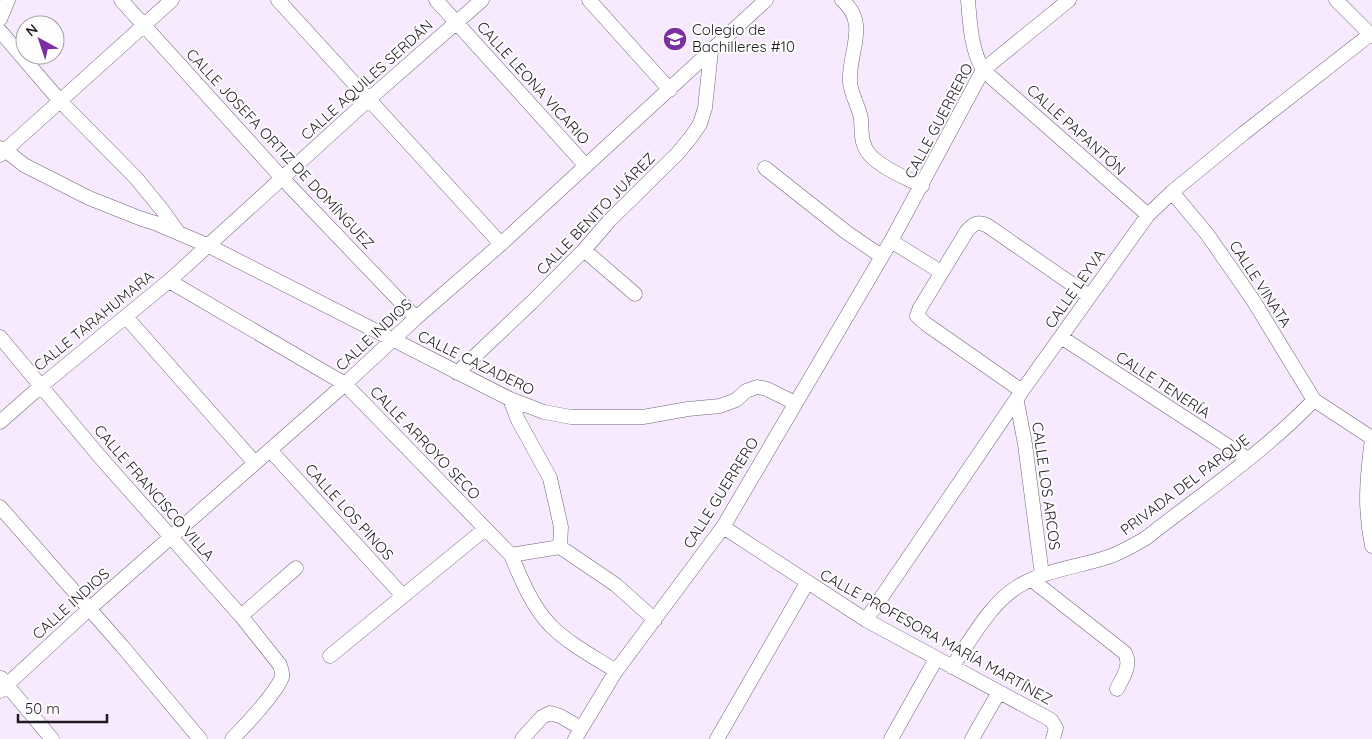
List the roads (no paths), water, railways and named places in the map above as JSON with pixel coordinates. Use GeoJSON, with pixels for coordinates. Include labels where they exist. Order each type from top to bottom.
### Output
{"type":"FeatureCollection","features":[{"type":"Feature","properties":{"kind":"street"},"geometry":{"type":"LineString","coordinates":[[0,19],[8,0]]}},
{"type":"Feature","properties":{"kind":"street","name":"CALLE JOSEFA ORTIZ DE DOMÍNGUEZ"},"geometry":{"type":"LineString","coordinates":[[121,0],[282,178],[416,318]]}},
{"type":"Feature","properties":{"kind":"street"},"geometry":{"type":"LineString","coordinates":[[1,154],[172,0]]}},
{"type":"Feature","properties":{"kind":"street"},"geometry":{"type":"LineString","coordinates":[[278,0],[501,244]]}},
{"type":"Feature","properties":{"kind":"street","name":"CALLE LEONA VICARIO"},"geometry":{"type":"LineString","coordinates":[[436,0],[586,166]]}},
{"type":"Feature","properties":{"kind":"street","name":"CALLE AQUILES SERDÁN"},"geometry":{"type":"LineString","coordinates":[[208,246],[368,100],[482,0]]}},
{"type":"Feature","properties":{"kind":"street"},"geometry":{"type":"LineString","coordinates":[[589,0],[670,90]]}},
{"type":"Feature","properties":{"kind":"street","name":"CALLE INDIOS"},"geometry":{"type":"LineString","coordinates":[[2,684],[345,384],[670,90],[766,0]]}},
{"type":"Feature","properties":{"kind":"street"},"geometry":{"type":"LineString","coordinates":[[842,0],[851,10],[856,25],[856,41],[850,80],[860,111],[864,146],[873,158],[922,186]]}},
{"type":"Feature","properties":{"kind":"street"},"geometry":{"type":"LineString","coordinates":[[968,0],[975,52],[983,70]]}},
{"type":"Feature","properties":{"kind":"street","name":"CALLE GUERRERO"},"geometry":{"type":"LineString","coordinates":[[578,734],[616,671],[722,527],[891,241],[983,70],[1068,0]]}},
{"type":"Feature","properties":{"kind":"street"},"geometry":{"type":"LineString","coordinates":[[1336,0],[1371,35]]}},
{"type":"Feature","properties":{"kind":"street"},"geometry":{"type":"LineString","coordinates":[[0,31],[60,101],[136,178],[178,232]]}},
{"type":"Feature","properties":{"kind":"street","name":"CALLE LEYVA"},"geometry":{"type":"LineString","coordinates":[[866,620],[1089,296],[1148,215],[1172,192],[1371,35]]}},
{"type":"Feature","properties":{"kind":"street","name":"CALLE BENITO JUÁREZ"},"geometry":{"type":"LineString","coordinates":[[457,373],[531,303],[678,154],[700,124],[707,98],[711,51]]}},
{"type":"Feature","properties":{"kind":"street","name":"CALLE PAPANTÓN"},"geometry":{"type":"LineString","coordinates":[[983,70],[1148,215]]}},
{"type":"Feature","properties":{"kind":"street","name":"CALLE CAZADERO"},"geometry":{"type":"LineString","coordinates":[[1,154],[89,198],[178,232],[208,246],[457,373],[510,399],[544,412],[571,417],[643,417],[688,409],[720,406],[736,400],[746,391],[757,388],[767,389],[795,403]]}},
{"type":"Feature","properties":{"kind":"street"},"geometry":{"type":"LineString","coordinates":[[765,168],[846,232],[881,256]]}},
{"type":"Feature","properties":{"kind":"street","name":"CALLE VINATA"},"geometry":{"type":"LineString","coordinates":[[1172,192],[1207,234],[1254,300],[1314,400]]}},
{"type":"Feature","properties":{"kind":"street"},"geometry":{"type":"LineString","coordinates":[[1019,397],[918,316],[920,308],[967,231],[974,224],[978,223],[1000,234],[1089,296]]}},
{"type":"Feature","properties":{"kind":"street"},"geometry":{"type":"LineString","coordinates":[[891,241],[941,272]]}},
{"type":"Feature","properties":{"kind":"street","name":"CALLE TARAHUMARA"},"geometry":{"type":"LineString","coordinates":[[0,422],[40,386],[126,317],[208,246]]}},
{"type":"Feature","properties":{"kind":"street"},"geometry":{"type":"LineString","coordinates":[[584,250],[635,294]]}},
{"type":"Feature","properties":{"kind":"street","name":"CALLE ARROYO SECO"},"geometry":{"type":"LineString","coordinates":[[169,281],[345,384],[511,555],[527,590],[549,624],[569,640],[616,671]]}},
{"type":"Feature","properties":{"kind":"street"},"geometry":{"type":"LineString","coordinates":[[126,317],[255,463]]}},
{"type":"Feature","properties":{"kind":"street","name":"CALLE FRANCISCO VILLA"},"geometry":{"type":"LineString","coordinates":[[0,337],[100,457],[241,616],[276,660],[282,676],[265,702],[232,739]]}},
{"type":"Feature","properties":{"kind":"street","name":"CALLE TENERÍA"},"geometry":{"type":"LineString","coordinates":[[1061,337],[1248,459]]}},
{"type":"Feature","properties":{"kind":"street","name":"CALLE LOS ARCOS"},"geometry":{"type":"LineString","coordinates":[[1019,397],[1026,444],[1037,577]]}},
{"type":"Feature","properties":{"kind":"street"},"geometry":{"type":"LineString","coordinates":[[510,399],[518,420],[550,478],[561,527],[560,547]]}},
{"type":"Feature","properties":{"kind":"street"},"geometry":{"type":"LineString","coordinates":[[1314,400],[1372,438],[1366,485],[1367,520],[1372,546]]}},
{"type":"Feature","properties":{"kind":"street","name":"PRIVADA DEL PARQUE"},"geometry":{"type":"LineString","coordinates":[[952,667],[985,619],[999,602],[1017,587],[1037,577],[1111,556],[1146,538],[1248,459],[1298,417],[1314,400]]}},
{"type":"Feature","properties":{"kind":"street","name":"CALLE LOS PINOS"},"geometry":{"type":"LineString","coordinates":[[270,450],[403,596]]}},
{"type":"Feature","properties":{"kind":"street"},"geometry":{"type":"LineString","coordinates":[[0,507],[122,646],[200,739]]}},
{"type":"Feature","properties":{"kind":"street","name":"CALLE PROFESORA MARÍA MARTÍNEZ"},"geometry":{"type":"LineString","coordinates":[[722,527],[866,620],[1050,720],[1055,734]]}},
{"type":"Feature","properties":{"kind":"street"},"geometry":{"type":"LineString","coordinates":[[330,656],[485,529]]}},
{"type":"Feature","properties":{"kind":"street"},"geometry":{"type":"LineString","coordinates":[[511,555],[560,547],[616,584],[655,620]]}},
{"type":"Feature","properties":{"kind":"street"},"geometry":{"type":"LineString","coordinates":[[241,616],[296,568]]}},
{"type":"Feature","properties":{"kind":"street"},"geometry":{"type":"LineString","coordinates":[[1037,577],[1125,653],[1128,661],[1127,669],[1116,689]]}},
{"type":"Feature","properties":{"kind":"street"},"geometry":{"type":"LineString","coordinates":[[717,739],[807,583]]}},
{"type":"Feature","properties":{"kind":"street"},"geometry":{"type":"LineString","coordinates":[[891,739],[936,659]]}},
{"type":"Feature","properties":{"kind":"street"},"geometry":{"type":"LineString","coordinates":[[2,684],[52,739]]}},
{"type":"Feature","properties":{"kind":"street"},"geometry":{"type":"LineString","coordinates":[[972,739],[999,692]]}},
{"type":"Feature","properties":{"kind":"street"},"geometry":{"type":"LineString","coordinates":[[522,739],[538,721],[550,712],[560,716],[578,734]]}},
{"type":"Feature","properties":{"kind":"place","name":"Colegio de Bachilleres #10"},"geometry":{"type":"Point","coordinates":[675,39]}}]}
